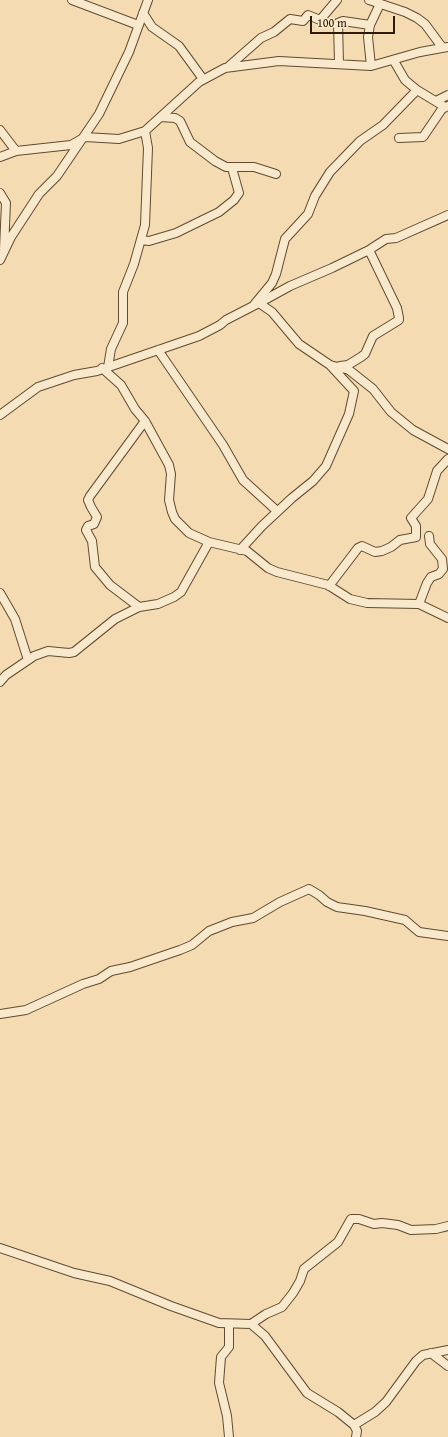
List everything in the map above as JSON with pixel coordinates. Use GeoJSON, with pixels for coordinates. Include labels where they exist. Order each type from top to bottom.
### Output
{"type":"FeatureCollection","features":[{"type":"Feature","properties":{"kind":"street"},"geometry":{"type":"LineString","coordinates":[[0,260],[39,194],[57,176],[99,114],[124,62],[148,0]]}},
{"type":"Feature","properties":{"kind":"street"},"geometry":{"type":"LineString","coordinates":[[228,68],[261,38],[274,32],[290,19],[303,20],[308,14],[320,20],[337,0]]}},
{"type":"Feature","properties":{"kind":"street"},"geometry":{"type":"LineString","coordinates":[[0,157],[16,151],[71,145],[84,137],[120,140],[146,131],[203,79],[228,68],[279,61],[339,63],[371,66],[394,61],[420,52],[445,47],[425,24],[417,18],[369,0]]}},
{"type":"Feature","properties":{"kind":"street"},"geometry":{"type":"LineString","coordinates":[[76,1],[138,26]]}},
{"type":"Feature","properties":{"kind":"street"},"geometry":{"type":"LineString","coordinates":[[371,66],[368,38],[370,25],[380,4]]}},
{"type":"Feature","properties":{"kind":"street"},"geometry":{"type":"LineString","coordinates":[[143,12],[152,27],[179,46],[203,79]]}},
{"type":"Feature","properties":{"kind":"street"},"geometry":{"type":"LineString","coordinates":[[339,63],[338,23],[344,21],[370,25]]}},
{"type":"Feature","properties":{"kind":"street"},"geometry":{"type":"LineString","coordinates":[[394,61],[405,80],[416,90],[446,106],[424,137],[400,138]]}},
{"type":"Feature","properties":{"kind":"street"},"geometry":{"type":"LineString","coordinates":[[255,305],[272,283],[276,274],[285,239],[308,214],[315,196],[330,172],[360,141],[383,125],[416,90]]}},
{"type":"Feature","properties":{"kind":"street"},"geometry":{"type":"LineString","coordinates":[[436,101],[448,95]]}},
{"type":"Feature","properties":{"kind":"street"},"geometry":{"type":"LineString","coordinates":[[161,117],[175,118],[180,122],[190,142],[215,161],[232,168],[254,167],[276,174]]}},
{"type":"Feature","properties":{"kind":"street"},"geometry":{"type":"LineString","coordinates":[[0,130],[16,151]]}},
{"type":"Feature","properties":{"kind":"street"},"geometry":{"type":"LineString","coordinates":[[105,368],[111,349],[123,323],[123,292],[146,225],[148,148],[146,131]]}},
{"type":"Feature","properties":{"kind":"street"},"geometry":{"type":"LineString","coordinates":[[141,240],[149,241],[176,233],[219,212],[240,193],[232,168]]}},
{"type":"Feature","properties":{"kind":"street"},"geometry":{"type":"LineString","coordinates":[[0,193],[6,203],[4,251]]}},
{"type":"Feature","properties":{"kind":"street"},"geometry":{"type":"LineString","coordinates":[[0,415],[38,388],[74,375],[105,368],[206,334],[226,320],[303,279],[332,268],[369,250],[386,239],[396,238],[448,215]]}},
{"type":"Feature","properties":{"kind":"street"},"geometry":{"type":"LineString","coordinates":[[340,366],[348,365],[365,354],[373,336],[400,318],[397,308],[369,250]]}},
{"type":"Feature","properties":{"kind":"street"},"geometry":{"type":"LineString","coordinates":[[240,550],[277,511],[313,481],[326,466],[349,414],[354,391],[330,364],[299,344],[272,312],[255,305]]}},
{"type":"Feature","properties":{"kind":"street"},"geometry":{"type":"LineString","coordinates":[[158,350],[223,446],[243,480],[277,511]]}},
{"type":"Feature","properties":{"kind":"street"},"geometry":{"type":"LineString","coordinates":[[330,364],[349,370],[373,389],[391,412],[413,430],[448,449]]}},
{"type":"Feature","properties":{"kind":"street"},"geometry":{"type":"LineString","coordinates":[[105,368],[121,385],[135,409],[145,421],[169,465],[171,474],[169,500],[175,519],[189,533],[209,542],[247,551],[268,568],[277,572],[329,586],[350,599],[367,603],[419,604],[448,618]]}},
{"type":"Feature","properties":{"kind":"street"},"geometry":{"type":"LineString","coordinates":[[139,607],[110,585],[94,567],[92,541],[86,530],[88,526],[94,524],[97,517],[88,500],[90,496],[145,421]]}},
{"type":"Feature","properties":{"kind":"street"},"geometry":{"type":"LineString","coordinates":[[329,586],[358,548],[362,546],[375,552],[382,551],[391,547],[400,540],[416,537],[416,526],[411,518],[428,499],[437,471],[448,459]]}},
{"type":"Feature","properties":{"kind":"street"},"geometry":{"type":"LineString","coordinates":[[419,604],[427,583],[431,577],[439,574],[443,569],[442,559],[430,544],[429,536]]}},
{"type":"Feature","properties":{"kind":"street"},"geometry":{"type":"LineString","coordinates":[[0,682],[6,675],[28,660],[48,651],[74,652],[103,626],[139,607],[158,604],[174,598],[181,592],[209,542]]}},
{"type":"Feature","properties":{"kind":"street"},"geometry":{"type":"LineString","coordinates":[[0,593],[15,619],[28,660]]}},
{"type":"Feature","properties":{"kind":"street"},"geometry":{"type":"LineString","coordinates":[[0,1014],[26,1010],[83,984],[99,979],[111,971],[130,967],[180,950],[192,945],[210,931],[232,922],[253,918],[280,902],[309,890],[337,907],[365,911],[405,920],[419,932],[448,936]]}},
{"type":"Feature","properties":{"kind":"street"},"geometry":{"type":"LineString","coordinates":[[0,1248],[74,1273],[110,1281],[171,1306],[219,1323],[251,1324],[266,1314],[282,1307],[300,1281],[304,1269],[338,1242],[351,1219],[359,1219],[374,1224],[382,1223],[398,1225],[411,1230],[436,1229],[448,1226]]}},
{"type":"Feature","properties":{"kind":"street"},"geometry":{"type":"LineString","coordinates":[[229,1324],[229,1347],[221,1357],[219,1383],[227,1416],[229,1437]]}},
{"type":"Feature","properties":{"kind":"street"},"geometry":{"type":"LineString","coordinates":[[251,1324],[264,1336],[307,1393],[338,1412],[354,1426],[357,1431],[356,1437]]}},
{"type":"Feature","properties":{"kind":"street"},"geometry":{"type":"LineString","coordinates":[[354,1426],[375,1412],[386,1402],[416,1361],[423,1355],[448,1350]]}},
{"type":"Feature","properties":{"kind":"street"},"geometry":{"type":"LineString","coordinates":[[431,1353],[448,1366]]}}]}
